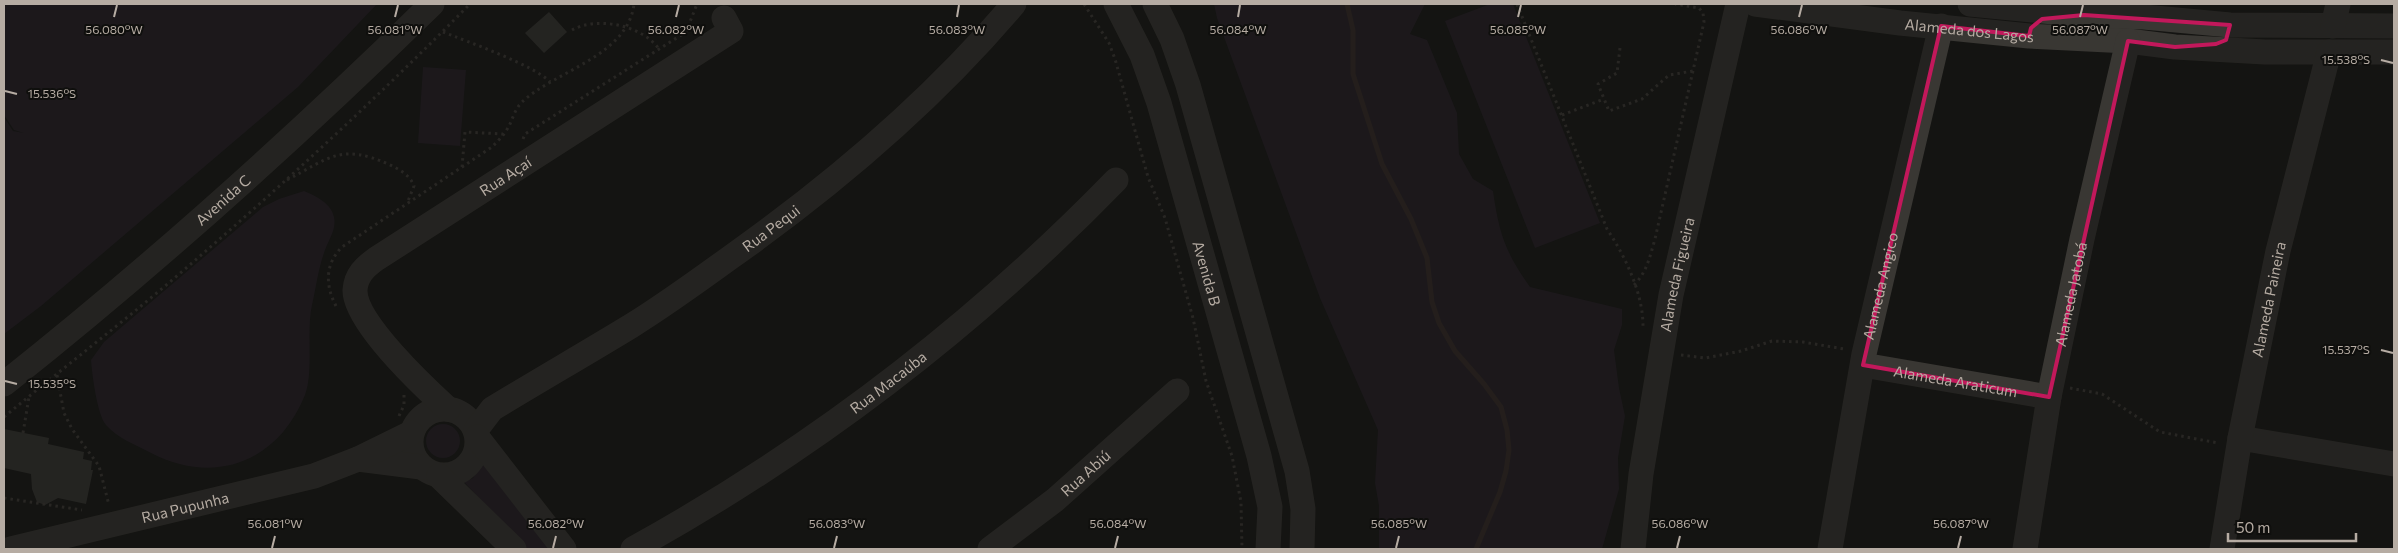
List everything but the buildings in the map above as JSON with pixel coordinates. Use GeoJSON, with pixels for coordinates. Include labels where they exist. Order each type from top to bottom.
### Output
{"type":"FeatureCollection","features":[{"type":"Feature","properties":{"kind":"street","name":"Avenida C"},"geometry":{"type":"LineString","coordinates":[[4,384],[107,301],[232,193],[339,95],[432,4]]}},
{"type":"Feature","properties":{"kind":"street","name":"Rua Pequi"},"geometry":{"type":"LineString","coordinates":[[476,434],[492,410],[640,320],[694,284],[818,193],[912,110],[964,59],[1014,4]]}},
{"type":"Feature","properties":{"kind":"street","name":"Avenida B"},"geometry":{"type":"LineString","coordinates":[[1116,4],[1142,55],[1158,103],[1259,456],[1270,507],[1268,549]]}},
{"type":"Feature","properties":{"kind":"street"},"geometry":{"type":"LineString","coordinates":[[1155,4],[1172,39],[1188,85],[1297,471],[1303,509],[1302,549]]}},
{"type":"Feature","properties":{"kind":"street","name":"Alameda Figueira"},"geometry":{"type":"LineString","coordinates":[[1632,549],[1641,474],[1671,294],[1738,4]]}},
{"type":"Feature","properties":{"kind":"street","name":"Alameda dos Lagos"},"geometry":{"type":"LineString","coordinates":[[1756,4],[2029,36],[2128,41],[2175,47],[2394,52]]}},
{"type":"Feature","properties":{"kind":"street"},"geometry":{"type":"LineString","coordinates":[[1783,8],[1822,9],[1831,4]]}},
{"type":"Feature","properties":{"kind":"street","name":"Alameda dos Lagos"},"geometry":{"type":"LineString","coordinates":[[1970,4],[2084,15],[2145,10],[2230,25],[2335,15],[2394,26]]}},
{"type":"Feature","properties":{"kind":"street"},"geometry":{"type":"LineString","coordinates":[[2029,36],[2031,28],[2042,19],[2084,15]]}},
{"type":"Feature","properties":{"kind":"street","name":"Rua Açaí"},"geometry":{"type":"LineString","coordinates":[[453,411],[401,366],[362,312],[356,300],[358,276],[365,267],[731,31],[724,18]]}},
{"type":"Feature","properties":{"kind":"street"},"geometry":{"type":"LineString","coordinates":[[2175,47],[2216,44],[2226,40],[2230,25]]}},
{"type":"Feature","properties":{"kind":"street","name":"Alameda Angico"},"geometry":{"type":"LineString","coordinates":[[1830,549],[1863,360],[1941,26]]}},
{"type":"Feature","properties":{"kind":"street","name":"Alameda Jatobá"},"geometry":{"type":"LineString","coordinates":[[2024,549],[2050,391],[2082,238],[2128,41]]}},
{"type":"Feature","properties":{"kind":"street","name":"Alameda Paineira"},"geometry":{"type":"LineString","coordinates":[[2222,549],[2239,442],[2286,217],[2329,52]]}},
{"type":"Feature","properties":{"kind":"street","name":"Rua Macaúba"},"geometry":{"type":"LineString","coordinates":[[634,549],[705,507],[804,444],[905,370],[977,312],[1025,270],[1116,180]]}},
{"type":"Feature","properties":{"kind":"street","name":"Alameda Araticum"},"geometry":{"type":"LineString","coordinates":[[1863,360],[2050,391]]}},
{"type":"Feature","properties":{"kind":"street","name":"Rua Açaí"},"geometry":{"type":"LineString","coordinates":[[401,366],[416,425]]}},
{"type":"Feature","properties":{"kind":"street","name":"Rua Abiú"},"geometry":{"type":"LineString","coordinates":[[990,549],[1055,500],[1177,392]]}},
{"type":"Feature","properties":{"kind":"street"},"geometry":{"type":"LineString","coordinates":[[514,549],[411,451],[416,425],[437,410],[453,411],[468,419],[476,434],[564,549]]}},
{"type":"Feature","properties":{"kind":"street","name":"Rua Pequi"},"geometry":{"type":"LineString","coordinates":[[453,411],[492,410]]}},
{"type":"Feature","properties":{"kind":"street","name":"Rua Pupunha"},"geometry":{"type":"LineString","coordinates":[[11,549],[314,476],[358,459],[416,425]]}},
{"type":"Feature","properties":{"kind":"street"},"geometry":{"type":"LineString","coordinates":[[430,471],[449,476],[468,466],[474,458],[476,434]]}},
{"type":"Feature","properties":{"kind":"street"},"geometry":{"type":"LineString","coordinates":[[2239,442],[2394,464]]}},
{"type":"Feature","properties":{"kind":"street","name":"Rua Pupunha"},"geometry":{"type":"LineString","coordinates":[[358,459],[430,471]]}},
{"type":"Feature","properties":{"kind":"path"},"geometry":{"type":"LineString","coordinates":[[4,417],[185,269],[355,118],[470,4]]}},
{"type":"Feature","properties":{"kind":"path"},"geometry":{"type":"LineString","coordinates":[[1084,4],[1109,43],[1148,177],[1165,218],[1199,340],[1206,381],[1232,456],[1241,502],[1242,549]]}},
{"type":"Feature","properties":{"kind":"path"},"geometry":{"type":"LineString","coordinates":[[1517,4],[1607,229],[1620,250],[1634,285],[1643,328]]}},
{"type":"Feature","properties":{"kind":"path"},"geometry":{"type":"LineString","coordinates":[[1634,285],[1646,270],[1655,239],[1704,22],[1703,13],[1699,8],[1675,4]]}},
{"type":"Feature","properties":{"kind":"path"},"geometry":{"type":"LineString","coordinates":[[572,30],[588,24],[618,26],[638,32],[651,40],[659,49]]}},
{"type":"Feature","properties":{"kind":"path"},"geometry":{"type":"LineString","coordinates":[[443,32],[528,68],[550,82]]}},
{"type":"Feature","properties":{"kind":"path"},"geometry":{"type":"LineString","coordinates":[[1620,48],[1617,73],[1598,84],[1608,110],[1611,111],[1642,99],[1669,75],[1692,71]]}},
{"type":"Feature","properties":{"kind":"path"},"geometry":{"type":"LineString","coordinates":[[1562,115],[1604,99]]}},
{"type":"Feature","properties":{"kind":"path"},"geometry":{"type":"LineString","coordinates":[[462,167],[465,132],[504,134]]}},
{"type":"Feature","properties":{"kind":"path"},"geometry":{"type":"LineString","coordinates":[[282,183],[331,157],[348,152],[355,153],[388,164],[408,176],[414,186],[411,198],[406,204]]}},
{"type":"Feature","properties":{"kind":"path"},"geometry":{"type":"LineString","coordinates":[[1662,352],[1705,358],[1740,351],[1772,340],[1803,342],[1863,360]]}},
{"type":"Feature","properties":{"kind":"path"},"geometry":{"type":"LineString","coordinates":[[57,375],[64,413],[72,429],[99,466],[111,510]]}},
{"type":"Feature","properties":{"kind":"path"},"geometry":{"type":"LineString","coordinates":[[2050,391],[2102,394],[2160,432],[2239,442]]}},
{"type":"Feature","properties":{"kind":"path"},"geometry":{"type":"LineString","coordinates":[[23,433],[29,396]]}},
{"type":"Feature","properties":{"kind":"path"},"geometry":{"type":"LineString","coordinates":[[4,498],[91,511]]}},
{"type":"Feature","properties":{"kind":"highlighted area"},"geometry":{"type":"Polygon","coordinates":[[[2084,15],[2230,25],[2226,40],[2216,44],[2175,47],[2128,41],[2049,397],[1863,365],[1941,26],[2029,36],[2031,28],[2042,19],[2084,15]]]}},
{"type":"Feature","properties":{"kind":"shaded area"},"geometry":{"type":"Polygon","coordinates":[[[4,4],[377,4],[298,87],[41,306],[4,334],[4,117],[13,131],[24,133],[14,130],[4,115],[4,4]]]}},
{"type":"Feature","properties":{"kind":"shaded area"},"geometry":{"type":"Polygon","coordinates":[[[1214,4],[1425,4],[1410,34],[1427,40],[1457,113],[1459,154],[1473,179],[1493,191],[1504,242],[1521,275],[1530,287],[1622,309],[1622,325],[1614,350],[1625,416],[1618,458],[1619,489],[1602,549],[1379,549],[1379,506],[1375,483],[1378,430],[1320,298],[1217,18],[1214,4]]]}},
{"type":"Feature","properties":{"kind":"shaded area"},"geometry":{"type":"Polygon","coordinates":[[[1490,4],[1513,4],[1600,223],[1535,248],[1445,21],[1490,4]]]}},
{"type":"Feature","properties":{"kind":"shaded area"},"geometry":{"type":"Polygon","coordinates":[[[423,67],[466,70],[460,146],[418,143],[423,67]]]}},
{"type":"Feature","properties":{"kind":"shaded area"},"geometry":{"type":"Polygon","coordinates":[[[304,191],[318,198],[330,208],[335,222],[320,266],[310,316],[308,385],[293,418],[279,437],[261,451],[242,462],[221,467],[198,467],[175,463],[151,453],[110,430],[100,413],[92,375],[91,360],[104,342],[263,207],[279,199],[304,191]]]}},
{"type":"Feature","properties":{"kind":"shaded area"},"geometry":{"type":"Polygon","coordinates":[[[443,424],[450,425],[455,429],[459,434],[459,448],[455,453],[450,457],[443,458],[436,457],[431,453],[427,448],[426,441],[427,434],[431,429],[436,425],[443,424]]]}},
{"type":"Feature","properties":{"kind":"shaded area"},"geometry":{"type":"Polygon","coordinates":[[[485,457],[553,549],[527,549],[464,482],[473,478],[485,457]]]}},
{"type":"Feature","properties":{"kind":"waterway"},"geometry":{"type":"LineString","coordinates":[[1347,4],[1353,30],[1353,74],[1382,164],[1411,219],[1427,258],[1432,302],[1439,323],[1455,351],[1501,407],[1507,430],[1509,450],[1506,471],[1500,492],[1476,549]]}}]}
